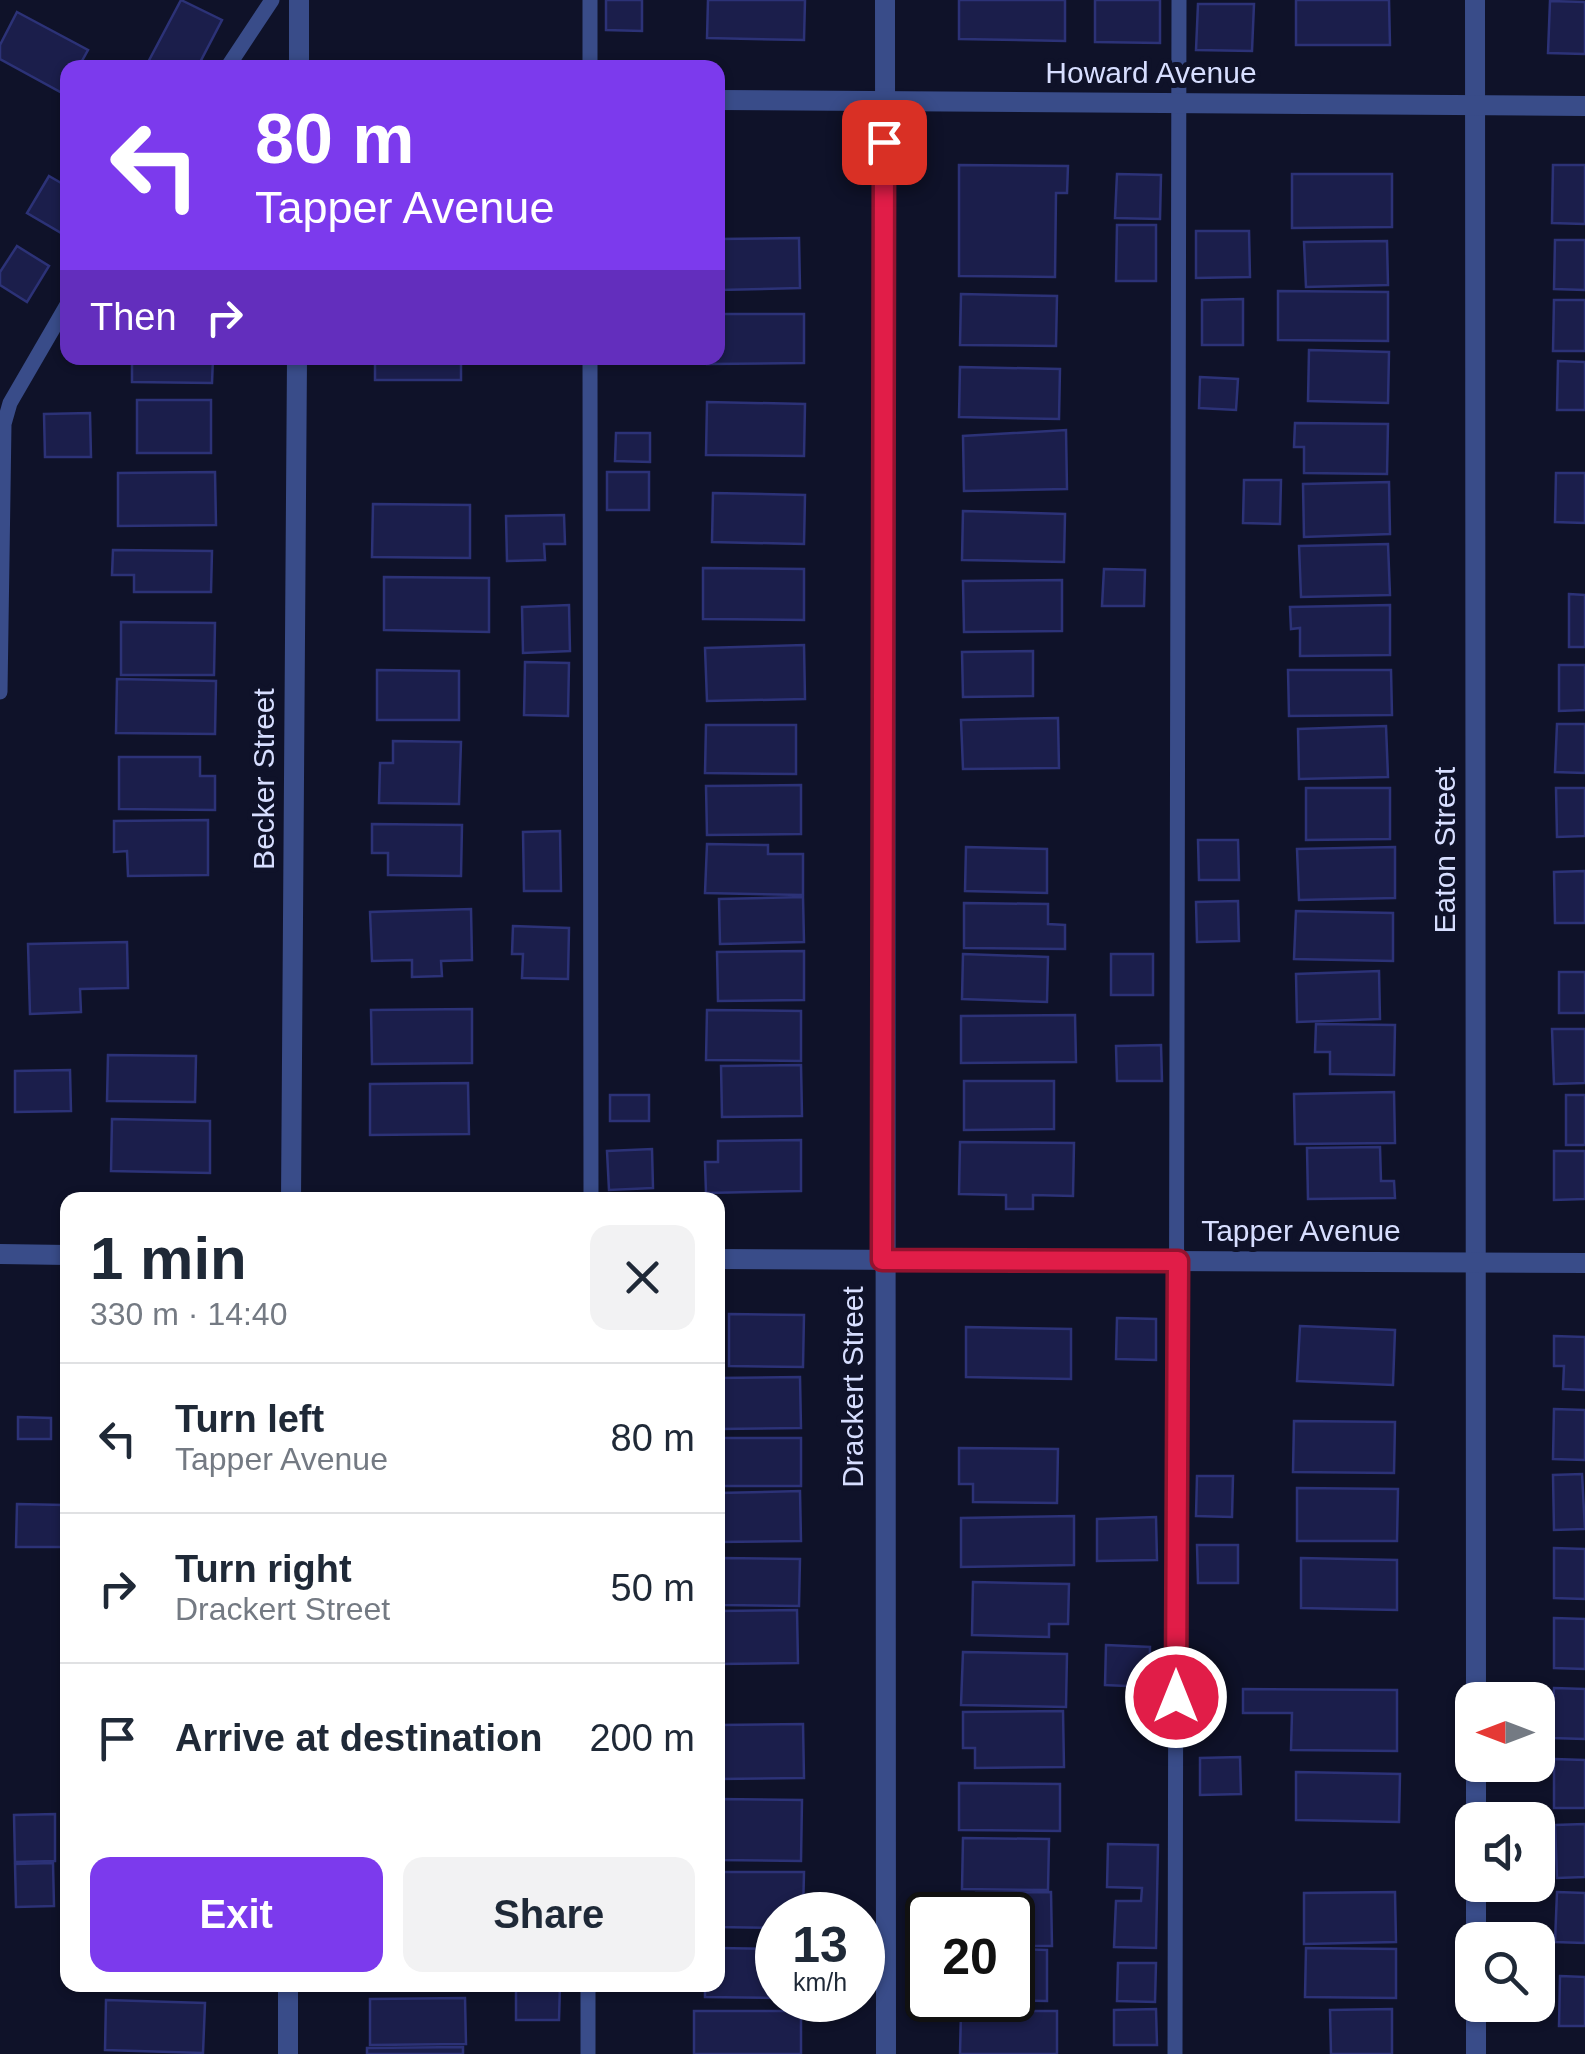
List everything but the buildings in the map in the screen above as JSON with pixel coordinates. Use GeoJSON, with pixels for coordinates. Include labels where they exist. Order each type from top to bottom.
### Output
{"type":"FeatureCollection","features":[{"type":"Feature","properties":{"kind":"street"},"geometry":{"type":"LineString","coordinates":[[299,0],[299,60]]}},
{"type":"Feature","properties":{"kind":"street","name":"Drackert Street"},"geometry":{"type":"LineString","coordinates":[[884,0],[882,1260],[886,2054]]}},
{"type":"Feature","properties":{"kind":"street","name":"Eaton Street"},"geometry":{"type":"LineString","coordinates":[[1474,0],[1476,1682]]}},
{"type":"Feature","properties":{"kind":"street","name":"Howard Avenue"},"geometry":{"type":"LineString","coordinates":[[725,100],[1585,106]]}},
{"type":"Feature","properties":{"kind":"street","name":"Becker Street"},"geometry":{"type":"LineString","coordinates":[[291,1192],[297,365]]}},
{"type":"Feature","properties":{"kind":"street"},"geometry":{"type":"LineString","coordinates":[[0,1254],[60,1255]]}},
{"type":"Feature","properties":{"kind":"street","name":"Tapper Avenue"},"geometry":{"type":"LineString","coordinates":[[725,1259],[1585,1263]]}},
{"type":"Feature","properties":{"kind":"street"},"geometry":{"type":"LineString","coordinates":[[288,1992],[288,2054]]}},
{"type":"Feature","properties":{"kind":"street"},"geometry":{"type":"LineString","coordinates":[[1476,2022],[1476,2054]]}},
{"type":"Feature","properties":{"kind":"lane"},"geometry":{"type":"LineString","coordinates":[[231,60],[272,0]]}},
{"type":"Feature","properties":{"kind":"lane"},"geometry":{"type":"LineString","coordinates":[[590,0],[590,60]]}},
{"type":"Feature","properties":{"kind":"lane"},"geometry":{"type":"LineString","coordinates":[[1175,2054],[1179,0]]}},
{"type":"Feature","properties":{"kind":"lane"},"geometry":{"type":"LineString","coordinates":[[0,692],[4,424],[10,403],[60,317]]}},
{"type":"Feature","properties":{"kind":"lane"},"geometry":{"type":"LineString","coordinates":[[590,365],[591,1192]]}},
{"type":"Feature","properties":{"kind":"lane"},"geometry":{"type":"LineString","coordinates":[[588,1992],[588,2054]]}},
{"type":"Feature","properties":{"kind":"route"},"geometry":{"type":"LineString","coordinates":[[884,142],[882,1260],[1178,1261],[1176,1697]]}}]}
